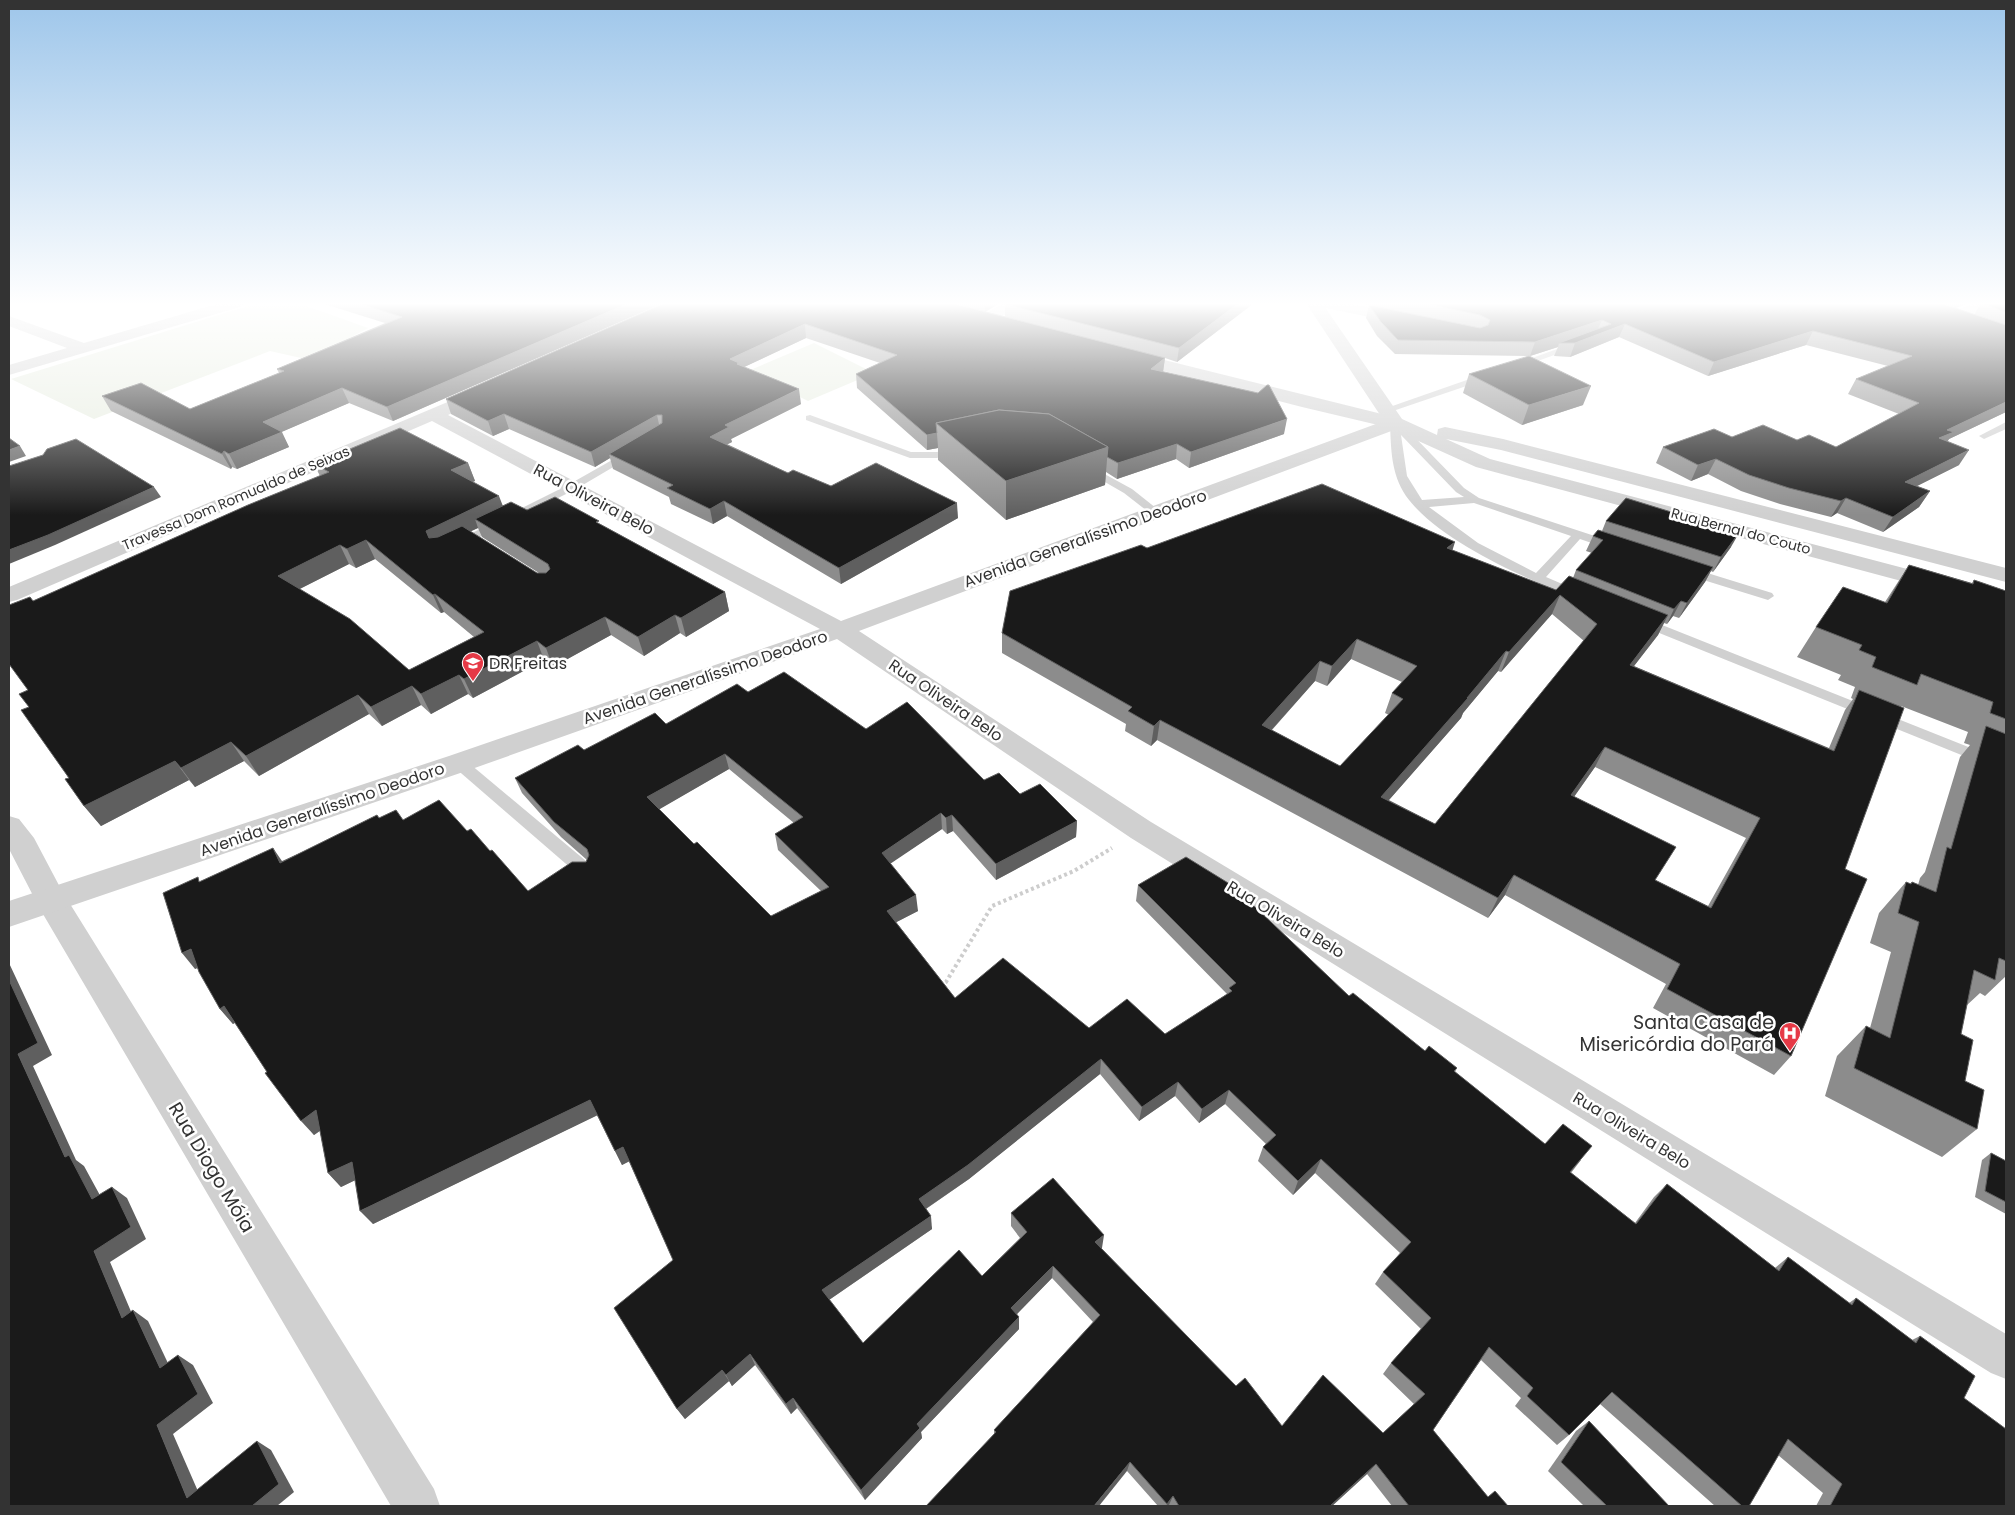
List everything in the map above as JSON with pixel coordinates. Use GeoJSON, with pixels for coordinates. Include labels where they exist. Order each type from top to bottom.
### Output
{"type":"FeatureCollection","features":[{"type":"Feature","properties":{"kind":"street","name":"Rua Bernal do Couto"},"geometry":{"type":"LineString","coordinates":[[1196,374],[1308,403],[1390,416],[2006,576]]}},
{"type":"Feature","properties":{"kind":"street"},"geometry":{"type":"LineString","coordinates":[[1362,374],[1390,416]]}},
{"type":"Feature","properties":{"kind":"street","name":"Travessa Dom Romualdo de Seixas"},"geometry":{"type":"LineString","coordinates":[[9,595],[468,398]]}},
{"type":"Feature","properties":{"kind":"street","name":"Rua Oliveira Belo"},"geometry":{"type":"LineString","coordinates":[[432,414],[840,630],[1141,830],[2006,1358]]}},
{"type":"Feature","properties":{"kind":"street","name":"Rua Bernal do Couto"},"geometry":{"type":"LineString","coordinates":[[1390,416],[1484,463],[2006,602]]}},
{"type":"Feature","properties":{"kind":"street","name":"Avenida Generalíssimo Deodoro"},"geometry":{"type":"LineString","coordinates":[[9,914],[459,763],[840,630],[1155,512],[1390,416]]}},
{"type":"Feature","properties":{"kind":"street","name":"Rua Diogo Móia"},"geometry":{"type":"LineString","coordinates":[[9,827],[23,846],[51,900],[418,1506]]}},
{"type":"Feature","properties":{"kind":"lane"},"geometry":{"type":"LineString","coordinates":[[1390,416],[1493,374]]}},
{"type":"Feature","properties":{"kind":"lane"},"geometry":{"type":"LineString","coordinates":[[1390,416],[1460,490],[1475,500],[1623,550]]}},
{"type":"Feature","properties":{"kind":"lane"},"geometry":{"type":"LineString","coordinates":[[1390,416],[1396,462],[1412,497],[1419,504],[1469,542],[1537,579],[1592,601]]}},
{"type":"Feature","properties":{"kind":"lane"},"geometry":{"type":"LineString","coordinates":[[810,418],[910,455],[936,455],[964,449]]}},
{"type":"Feature","properties":{"kind":"lane"},"geometry":{"type":"LineString","coordinates":[[1984,436],[2006,425]]}},
{"type":"Feature","properties":{"kind":"lane"},"geometry":{"type":"LineString","coordinates":[[448,548],[572,487],[637,449]]}},
{"type":"Feature","properties":{"kind":"lane"},"geometry":{"type":"LineString","coordinates":[[1075,462],[1128,491],[1155,512]]}},
{"type":"Feature","properties":{"kind":"lane"},"geometry":{"type":"LineString","coordinates":[[1419,504],[1475,500]]}},
{"type":"Feature","properties":{"kind":"lane"},"geometry":{"type":"LineString","coordinates":[[1537,579],[1578,535]]}},
{"type":"Feature","properties":{"kind":"lane"},"geometry":{"type":"LineString","coordinates":[[469,537],[485,547]]}},
{"type":"Feature","properties":{"kind":"lane"},"geometry":{"type":"LineString","coordinates":[[1677,567],[1768,596]]}},
{"type":"Feature","properties":{"kind":"lane"},"geometry":{"type":"LineString","coordinates":[[1629,616],[2006,768]]}},
{"type":"Feature","properties":{"kind":"lane"},"geometry":{"type":"LineString","coordinates":[[459,763],[586,871]]}},
{"type":"Feature","properties":{"kind":"path"},"geometry":{"type":"LineString","coordinates":[[938,986],[946,982],[992,906],[1074,871],[1141,830]]}},
{"type":"Feature","properties":{"kind":"shaded area"},"geometry":{"type":"Polygon","coordinates":[[[28,374],[211,374],[94,419],[11,379],[28,374]]]}},
{"type":"Feature","properties":{"kind":"shaded area"},"geometry":{"type":"Polygon","coordinates":[[[753,374],[872,374],[808,401],[753,374]]]}},
{"type":"Feature","properties":{"kind":"building"},"geometry":{"type":"Polygon","coordinates":[[[277,374],[464,374],[387,407],[342,388],[263,422],[282,432],[229,454],[224,451],[222,454],[102,396],[141,383],[190,409],[277,374]]]}},
{"type":"Feature","properties":{"kind":"building"},"geometry":{"type":"Polygon","coordinates":[[[504,374],[761,374],[799,389],[725,425],[729,427],[710,437],[788,473],[793,470],[831,486],[876,463],[957,503],[839,568],[724,501],[710,509],[667,488],[673,485],[609,454],[662,423],[662,415],[657,415],[591,452],[504,414],[488,421],[446,399],[504,374]]]}},
{"type":"Feature","properties":{"kind":"building"},"geometry":{"type":"Polygon","coordinates":[[[856,374],[1172,374],[1258,393],[1269,385],[1287,419],[1191,452],[1177,444],[1118,463],[1107,457],[1108,447],[1049,414],[999,410],[936,423],[937,433],[927,435],[856,374]]]}},
{"type":"Feature","properties":{"kind":"building"},"geometry":{"type":"Polygon","coordinates":[[[1469,374],[1566,374],[1591,386],[1529,405],[1469,374]]]}},
{"type":"Feature","properties":{"kind":"building"},"geometry":{"type":"Polygon","coordinates":[[[1869,374],[2006,374],[2006,402],[1947,430],[1954,432],[1939,438],[1969,450],[1905,482],[1930,491],[1893,517],[1846,498],[1841,501],[1789,488],[1749,475],[1716,459],[1698,465],[1663,447],[1714,429],[1732,437],[1763,425],[1797,440],[1809,435],[1836,447],[1919,403],[1856,379],[1869,374]]]}},
{"type":"Feature","properties":{"kind":"building"},"geometry":{"type":"Polygon","coordinates":[[[999,410],[1049,414],[1108,447],[1006,481],[936,423],[999,410]]]}},
{"type":"Feature","properties":{"kind":"building"},"geometry":{"type":"Polygon","coordinates":[[[400,428],[468,463],[451,470],[499,496],[426,531],[429,538],[438,537],[462,526],[537,573],[546,573],[550,569],[548,564],[475,519],[511,502],[527,510],[555,497],[599,521],[596,522],[725,592],[681,618],[675,615],[638,637],[605,617],[546,648],[537,641],[464,679],[459,675],[421,694],[412,686],[371,707],[358,695],[246,756],[231,742],[181,768],[175,761],[84,806],[65,779],[69,778],[21,710],[29,707],[19,694],[28,690],[9,664],[9,605],[30,597],[33,601],[248,505],[329,472],[314,464],[400,428]],[[366,540],[347,549],[340,545],[278,576],[350,619],[409,670],[484,632],[435,594],[433,595],[366,540]]]}},
{"type":"Feature","properties":{"kind":"building"},"geometry":{"type":"Polygon","coordinates":[[[9,438],[20,446],[9,450],[9,438]]]}},
{"type":"Feature","properties":{"kind":"building"},"geometry":{"type":"Polygon","coordinates":[[[76,439],[154,487],[48,535],[9,550],[9,466],[43,455],[47,449],[76,439]]]}},
{"type":"Feature","properties":{"kind":"building"},"geometry":{"type":"Polygon","coordinates":[[[1322,484],[1455,542],[1447,548],[1556,590],[1569,576],[1668,615],[1630,665],[1834,751],[1859,690],[1904,708],[1845,869],[1867,879],[1791,1056],[1667,989],[1680,964],[1514,875],[1498,898],[1160,720],[1154,726],[1128,711],[1132,707],[1002,633],[1010,591],[1141,545],[1147,548],[1322,484]],[[1560,595],[1509,652],[1506,651],[1468,698],[1381,797],[1435,824],[1597,624],[1560,595]],[[1357,639],[1332,666],[1320,661],[1262,725],[1340,766],[1403,699],[1392,693],[1417,666],[1357,639]],[[1605,747],[1571,795],[1676,847],[1655,880],[1711,908],[1760,818],[1605,747]]]}},
{"type":"Feature","properties":{"kind":"building"},"geometry":{"type":"Polygon","coordinates":[[[1626,498],[1739,533],[1721,557],[1606,521],[1626,498]]]}},
{"type":"Feature","properties":{"kind":"building"},"geometry":{"type":"Polygon","coordinates":[[[1598,530],[1713,567],[1687,603],[1681,601],[1674,609],[1576,570],[1603,540],[1593,536],[1598,530]]]}},
{"type":"Feature","properties":{"kind":"building"},"geometry":{"type":"Polygon","coordinates":[[[1909,565],[1973,584],[1974,580],[2006,591],[2006,719],[1990,713],[1993,702],[1921,674],[1917,685],[1872,667],[1876,657],[1859,650],[1862,645],[1816,627],[1843,587],[1887,603],[1909,565]]]}},
{"type":"Feature","properties":{"kind":"building"},"geometry":{"type":"Polygon","coordinates":[[[784,672],[866,729],[907,702],[984,780],[999,773],[1020,794],[1040,784],[1077,821],[996,864],[952,815],[946,818],[941,813],[882,853],[916,895],[887,911],[955,998],[1003,958],[1089,1028],[1127,999],[1165,1034],[1232,991],[1229,988],[1236,983],[1138,885],[1186,857],[1233,886],[1349,996],[1353,993],[1425,1051],[1429,1046],[1457,1068],[1454,1071],[1545,1144],[1563,1124],[1592,1146],[1570,1172],[1636,1224],[1667,1184],[1779,1271],[1788,1257],[1852,1305],[1856,1298],[1916,1343],[1920,1336],[1975,1376],[1964,1398],[2006,1429],[2006,1506],[1830,1506],[1842,1484],[1788,1439],[1749,1506],[1742,1506],[1612,1392],[1569,1435],[1527,1396],[1533,1388],[1489,1347],[1433,1430],[1488,1497],[1495,1491],[1508,1506],[1409,1506],[1376,1464],[1330,1506],[1179,1506],[1173,1496],[1167,1504],[1130,1462],[1094,1506],[926,1506],[996,1432],[994,1430],[1100,1315],[1053,1266],[1011,1308],[1019,1317],[917,1424],[920,1428],[861,1490],[793,1398],[786,1404],[750,1354],[726,1375],[722,1370],[677,1409],[614,1308],[673,1260],[623,1147],[615,1151],[590,1100],[360,1211],[352,1162],[328,1173],[316,1110],[301,1121],[265,1073],[267,1072],[224,1006],[220,1009],[199,972],[191,949],[182,953],[163,893],[198,877],[199,882],[273,848],[280,863],[377,815],[379,818],[396,810],[403,820],[439,800],[467,831],[471,829],[490,851],[492,850],[528,891],[572,862],[586,862],[589,855],[587,849],[554,822],[515,778],[578,745],[584,750],[655,713],[666,724],[737,684],[748,692],[784,672]],[[725,754],[647,797],[694,844],[697,842],[771,916],[829,887],[775,834],[803,817],[725,754]],[[1101,1059],[968,1165],[919,1199],[931,1216],[822,1290],[863,1343],[959,1250],[982,1276],[1027,1232],[1011,1213],[1053,1178],[1104,1235],[1095,1242],[1236,1386],[1245,1378],[1282,1426],[1323,1375],[1383,1433],[1425,1394],[1391,1363],[1431,1318],[1383,1272],[1411,1242],[1321,1159],[1298,1181],[1263,1147],[1276,1135],[1229,1090],[1202,1109],[1178,1082],[1142,1107],[1101,1059]]]}},
{"type":"Feature","properties":{"kind":"building"},"geometry":{"type":"Polygon","coordinates":[[[1986,726],[2006,734],[2006,961],[1999,958],[1995,980],[1974,970],[1961,1034],[1973,1040],[1965,1081],[1984,1090],[1977,1129],[1854,1068],[1866,1026],[1890,1038],[1919,922],[1898,913],[1906,882],[1911,884],[1912,882],[1936,892],[1947,847],[1951,849],[1986,726]]]}},
{"type":"Feature","properties":{"kind":"building"},"geometry":{"type":"Polygon","coordinates":[[[9,980],[38,1043],[18,1054],[65,1157],[69,1155],[92,1199],[112,1187],[131,1227],[94,1251],[122,1318],[133,1310],[160,1368],[178,1355],[198,1394],[157,1425],[187,1498],[257,1441],[279,1484],[252,1506],[9,1506],[9,980]]]}},
{"type":"Feature","properties":{"kind":"building"},"geometry":{"type":"Polygon","coordinates":[[[1991,1153],[2006,1161],[2006,1202],[1985,1191],[1991,1153]]]}},
{"type":"Feature","properties":{"kind":"building"},"geometry":{"type":"Polygon","coordinates":[[[1589,1421],[1669,1506],[1607,1506],[1561,1462],[1589,1421]]]}},
{"type":"Feature","properties":{"kind":"place","name":"DR Freitas"},"geometry":{"type":"Point","coordinates":[473,682]}},
{"type":"Feature","properties":{"kind":"place","name":"Santa Casa de Misericórdia do Pará"},"geometry":{"type":"Point","coordinates":[1790,1052]}}]}
